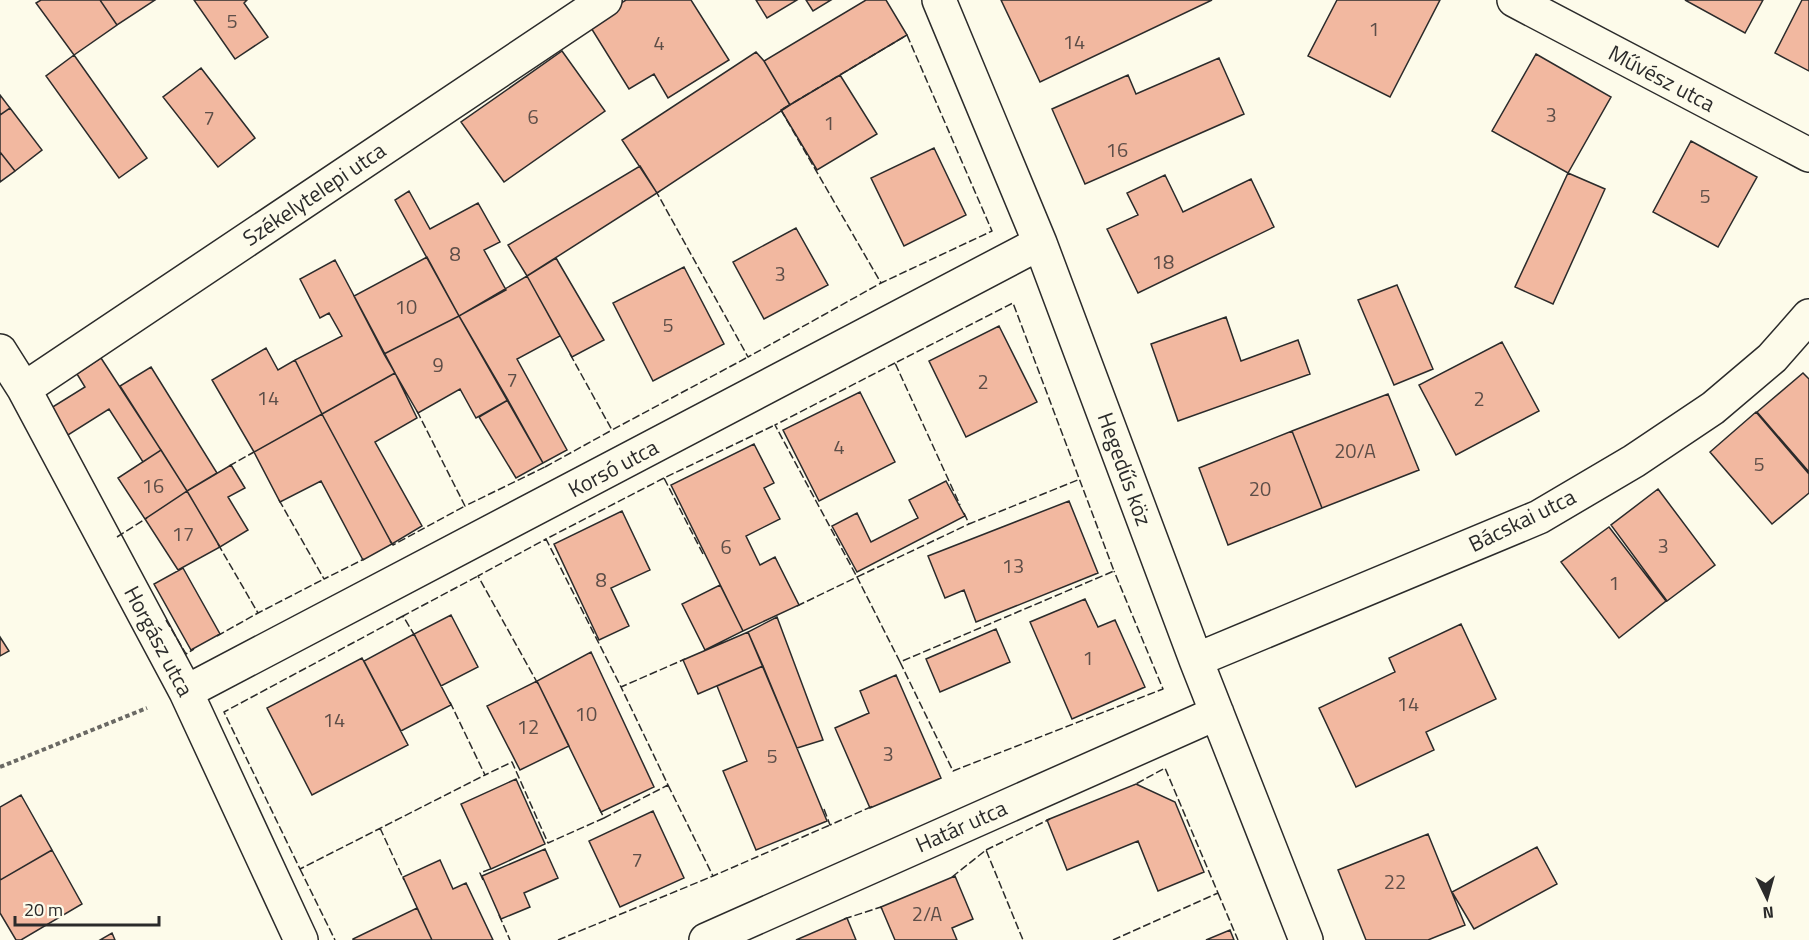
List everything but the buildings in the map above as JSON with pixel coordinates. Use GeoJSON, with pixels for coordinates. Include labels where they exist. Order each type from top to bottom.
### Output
{"type":"FeatureCollection","features":[{"type":"Feature","properties":{"kind":"street","name":"Székelytelepi utca"},"geometry":{"type":"LineString","coordinates":[[24,389],[604,0]]}},
{"type":"Feature","properties":{"kind":"street","name":"Hegedűs köz"},"geometry":{"type":"LineString","coordinates":[[939,0],[1040,243],[1196,660],[1306,940]]}},
{"type":"Feature","properties":{"kind":"street","name":"Művész utca"},"geometry":{"type":"LineString","coordinates":[[1514,0],[1809,155]]}},
{"type":"Feature","properties":{"kind":"street","name":"Korsó utca"},"geometry":{"type":"LineString","coordinates":[[186,692],[1040,243]]}},
{"type":"Feature","properties":{"kind":"street","name":"Bácskai utca"},"geometry":{"type":"LineString","coordinates":[[1196,660],[1539,517],[1634,461],[1713,408],[1772,358],[1809,316]]}},
{"type":"Feature","properties":{"kind":"street","name":"Horgász utca"},"geometry":{"type":"LineString","coordinates":[[0,351],[24,389],[186,692],[301,940]]}},
{"type":"Feature","properties":{"kind":"street","name":"Határ utca"},"geometry":{"type":"LineString","coordinates":[[706,940],[1216,712]]}},
{"type":"Feature","properties":{"kind":"path"},"geometry":{"type":"LineString","coordinates":[[0,767],[186,692]]}},
{"type":"Feature","properties":{"kind":"fence"},"geometry":{"type":"LineString","coordinates":[[907,35],[992,231],[881,283],[781,110],[907,35]]}},
{"type":"Feature","properties":{"kind":"fence"},"geometry":{"type":"LineString","coordinates":[[660,191],[657,193],[748,357],[881,283]]}},
{"type":"Feature","properties":{"kind":"fence"},"geometry":{"type":"LineString","coordinates":[[797,606],[857,577],[900,662],[1114,571],[1013,303],[895,363],[960,505]]}},
{"type":"Feature","properties":{"kind":"fence"},"geometry":{"type":"LineString","coordinates":[[570,354],[612,430],[748,357]]}},
{"type":"Feature","properties":{"kind":"fence"},"geometry":{"type":"LineString","coordinates":[[895,363],[775,425],[857,577],[969,524]]}},
{"type":"Feature","properties":{"kind":"fence"},"geometry":{"type":"LineString","coordinates":[[417,411],[465,506],[545,467]]}},
{"type":"Feature","properties":{"kind":"fence"},"geometry":{"type":"LineString","coordinates":[[703,554],[664,478],[775,425]]}},
{"type":"Feature","properties":{"kind":"fence"},"geometry":{"type":"LineString","coordinates":[[545,467],[612,430]]}},
{"type":"Feature","properties":{"kind":"fence"},"geometry":{"type":"LineString","coordinates":[[229,466],[254,452]]}},
{"type":"Feature","properties":{"kind":"fence"},"geometry":{"type":"LineString","coordinates":[[664,478],[546,539],[621,687],[685,659]]}},
{"type":"Feature","properties":{"kind":"fence"},"geometry":{"type":"LineString","coordinates":[[964,513],[969,524],[1080,479]]}},
{"type":"Feature","properties":{"kind":"fence"},"geometry":{"type":"LineString","coordinates":[[279,500],[324,579],[364,559]]}},
{"type":"Feature","properties":{"kind":"fence"},"geometry":{"type":"LineString","coordinates":[[390,541],[393,545],[465,506]]}},
{"type":"Feature","properties":{"kind":"fence"},"geometry":{"type":"LineString","coordinates":[[117,537],[147,518]]}},
{"type":"Feature","properties":{"kind":"fence"},"geometry":{"type":"LineString","coordinates":[[538,684],[478,576],[546,539]]}},
{"type":"Feature","properties":{"kind":"fence"},"geometry":{"type":"LineString","coordinates":[[218,544],[258,613],[324,579]]}},
{"type":"Feature","properties":{"kind":"fence"},"geometry":{"type":"LineString","coordinates":[[900,662],[953,771],[1163,689],[1114,571]]}},
{"type":"Feature","properties":{"kind":"fence"},"geometry":{"type":"LineString","coordinates":[[415,636],[403,616],[478,576]]}},
{"type":"Feature","properties":{"kind":"fence"},"geometry":{"type":"LineString","coordinates":[[217,636],[258,613]]}},
{"type":"Feature","properties":{"kind":"fence"},"geometry":{"type":"LineString","coordinates":[[403,616],[224,712],[300,869],[485,775]]}},
{"type":"Feature","properties":{"kind":"fence"},"geometry":{"type":"LineString","coordinates":[[166,620],[186,654],[194,649]]}},
{"type":"Feature","properties":{"kind":"fence"},"geometry":{"type":"LineString","coordinates":[[599,808],[604,818],[668,785],[621,687]]}},
{"type":"Feature","properties":{"kind":"fence"},"geometry":{"type":"LineString","coordinates":[[450,702],[485,775],[512,762],[548,843],[604,818]]}},
{"type":"Feature","properties":{"kind":"fence"},"geometry":{"type":"LineString","coordinates":[[1113,940],[1218,893],[1165,768],[1134,785]]}},
{"type":"Feature","properties":{"kind":"fence"},"geometry":{"type":"LineString","coordinates":[[668,785],[713,876],[830,825]]}},
{"type":"Feature","properties":{"kind":"fence"},"geometry":{"type":"LineString","coordinates":[[824,809],[830,825],[873,806]]}},
{"type":"Feature","properties":{"kind":"fence"},"geometry":{"type":"LineString","coordinates":[[986,850],[1050,819]]}},
{"type":"Feature","properties":{"kind":"fence"},"geometry":{"type":"LineString","coordinates":[[380,828],[404,880]]}},
{"type":"Feature","properties":{"kind":"fence"},"geometry":{"type":"LineString","coordinates":[[952,877],[986,850],[1023,940]]}},
{"type":"Feature","properties":{"kind":"fence"},"geometry":{"type":"LineString","coordinates":[[483,880],[480,873],[493,868]]}},
{"type":"Feature","properties":{"kind":"fence"},"geometry":{"type":"LineString","coordinates":[[300,869],[335,940]]}},
{"type":"Feature","properties":{"kind":"fence"},"geometry":{"type":"LineString","coordinates":[[558,940],[713,876]]}},
{"type":"Feature","properties":{"kind":"fence"},"geometry":{"type":"LineString","coordinates":[[1218,893],[1238,940]]}},
{"type":"Feature","properties":{"kind":"fence"},"geometry":{"type":"LineString","coordinates":[[844,919],[881,907],[882,910]]}},
{"type":"Feature","properties":{"kind":"fence"},"geometry":{"type":"LineString","coordinates":[[499,915],[510,940]]}}]}
